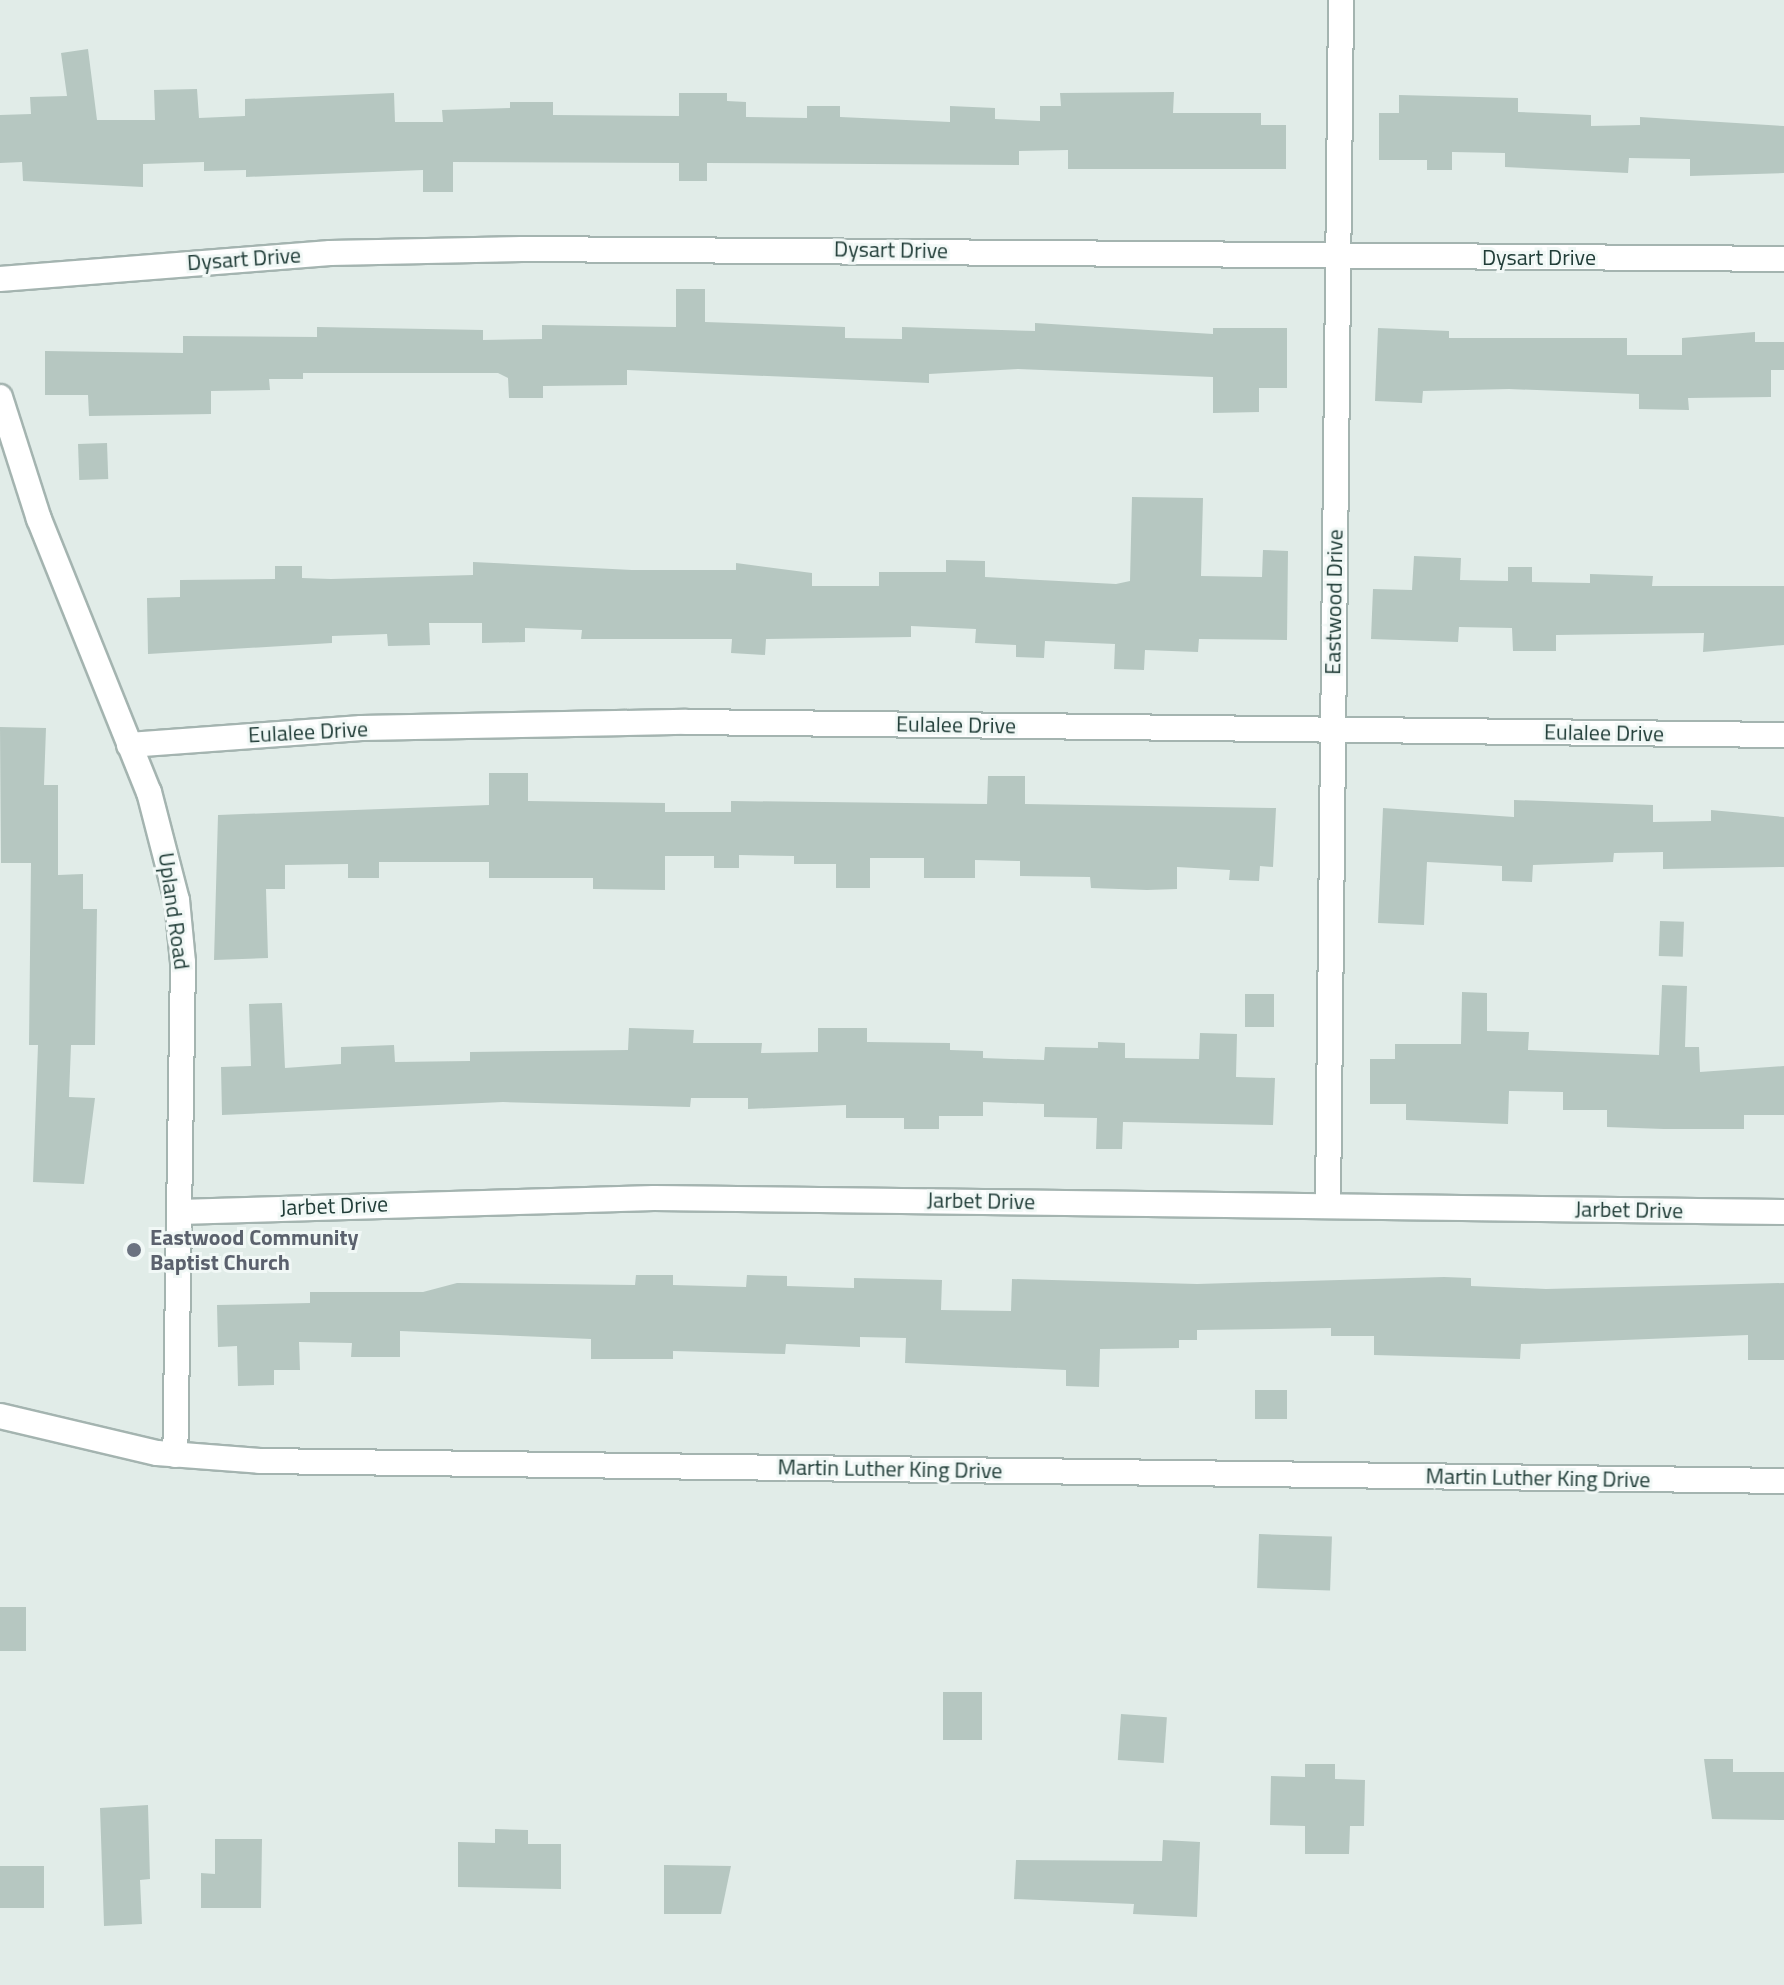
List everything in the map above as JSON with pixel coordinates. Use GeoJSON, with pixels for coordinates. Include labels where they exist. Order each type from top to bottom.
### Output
{"type":"FeatureCollection","features":[{"type":"Feature","properties":{"kind":"street","name":"Eastwood Drive"},"geometry":{"type":"LineString","coordinates":[[1328,1205],[1341,0]]}},
{"type":"Feature","properties":{"kind":"street","name":"Dysart Drive"},"geometry":{"type":"LineString","coordinates":[[0,279],[330,253],[522,249],[1784,259]]}},
{"type":"Feature","properties":{"kind":"street","name":"Upland Road"},"geometry":{"type":"LineString","coordinates":[[0,397],[39,519],[165,842],[177,900],[183,962],[175,1455]]}},
{"type":"Feature","properties":{"kind":"street","name":"Eulalee Drive"},"geometry":{"type":"LineString","coordinates":[[129,745],[361,728],[686,722],[1784,735]]}},
{"type":"Feature","properties":{"kind":"street","name":"Jarbet Drive"},"geometry":{"type":"LineString","coordinates":[[179,1212],[654,1198],[1784,1212]]}},
{"type":"Feature","properties":{"kind":"street","name":"Martin Luther King Drive"},"geometry":{"type":"LineString","coordinates":[[0,1416],[175,1455],[1784,1481]]}},
{"type":"Feature","properties":{"kind":"building"},"geometry":{"type":"Polygon","coordinates":[[[88,49],[97,120],[155,120],[154,90],[197,89],[199,118],[245,116],[245,99],[394,93],[395,122],[443,122],[442,110],[510,108],[510,102],[553,102],[553,115],[679,116],[679,93],[727,93],[727,101],[746,102],[746,117],[807,118],[807,106],[840,106],[840,117],[950,122],[950,106],[995,108],[995,119],[1040,121],[1040,106],[1061,106],[1060,93],[1174,92],[1173,113],[1261,113],[1261,125],[1286,125],[1286,169],[1068,169],[1068,150],[1019,151],[1019,165],[707,163],[707,181],[679,181],[679,163],[453,162],[453,192],[423,192],[423,170],[246,177],[246,170],[204,171],[204,162],[143,164],[143,187],[23,181],[22,162],[0,163],[0,115],[31,114],[30,97],[67,96],[61,53],[88,49]]]}},
{"type":"Feature","properties":{"kind":"building"},"geometry":{"type":"Polygon","coordinates":[[[1399,95],[1518,98],[1518,112],[1591,115],[1591,126],[1640,125],[1640,117],[1784,126],[1784,173],[1690,176],[1690,159],[1629,158],[1628,173],[1505,167],[1505,153],[1452,152],[1452,170],[1427,170],[1427,160],[1379,160],[1379,113],[1399,113],[1399,95]]]}},
{"type":"Feature","properties":{"kind":"building"},"geometry":{"type":"Polygon","coordinates":[[[676,289],[705,289],[705,322],[845,327],[845,338],[902,339],[902,327],[1035,331],[1035,323],[1213,334],[1213,328],[1287,328],[1287,388],[1259,388],[1259,412],[1213,413],[1213,377],[1018,369],[929,374],[929,383],[627,370],[627,385],[543,386],[543,398],[509,398],[508,378],[498,373],[303,373],[303,379],[269,379],[270,390],[211,391],[211,414],[89,416],[88,395],[45,395],[45,351],[183,353],[183,336],[317,337],[317,327],[483,330],[483,340],[542,339],[542,325],[676,327],[676,289]]]}},
{"type":"Feature","properties":{"kind":"building"},"geometry":{"type":"Polygon","coordinates":[[[1378,328],[1449,331],[1449,338],[1627,338],[1627,355],[1682,355],[1682,338],[1755,332],[1755,342],[1784,342],[1784,370],[1771,370],[1771,397],[1688,398],[1689,410],[1639,409],[1639,394],[1509,389],[1423,391],[1422,403],[1375,401],[1378,328]]]}},
{"type":"Feature","properties":{"kind":"building"},"geometry":{"type":"Polygon","coordinates":[[[107,443],[108,479],[79,480],[78,444],[107,443]]]}},
{"type":"Feature","properties":{"kind":"building"},"geometry":{"type":"Polygon","coordinates":[[[1132,497],[1203,498],[1201,576],[1262,577],[1263,550],[1288,551],[1287,640],[1199,639],[1198,652],[1145,650],[1144,670],[1114,669],[1115,644],[1045,641],[1044,658],[1016,657],[1016,645],[975,643],[976,629],[911,626],[911,637],[766,639],[765,655],[731,653],[732,639],[581,639],[582,630],[525,628],[525,642],[482,643],[482,623],[429,623],[430,645],[388,646],[387,634],[332,636],[332,643],[148,654],[147,598],[180,597],[180,580],[275,579],[275,566],[302,566],[302,578],[331,579],[473,575],[473,562],[632,570],[736,570],[736,563],[812,573],[812,586],[879,586],[879,572],[946,572],[946,560],[985,561],[985,577],[1116,584],[1130,581],[1132,497]]]}},
{"type":"Feature","properties":{"kind":"building"},"geometry":{"type":"Polygon","coordinates":[[[1414,556],[1461,558],[1460,580],[1508,581],[1508,567],[1532,567],[1532,582],[1590,583],[1590,574],[1653,576],[1652,586],[1784,586],[1784,645],[1703,652],[1704,633],[1556,635],[1556,651],[1513,651],[1512,628],[1459,627],[1458,642],[1371,639],[1373,589],[1412,590],[1414,556]]]}},
{"type":"Feature","properties":{"kind":"building"},"geometry":{"type":"Polygon","coordinates":[[[0,727],[46,728],[44,785],[58,785],[58,875],[83,874],[83,909],[97,909],[95,1045],[71,1045],[69,1097],[95,1098],[84,1184],[33,1182],[38,1045],[29,1045],[31,863],[1,863],[0,727]]]}},
{"type":"Feature","properties":{"kind":"building"},"geometry":{"type":"Polygon","coordinates":[[[489,773],[528,773],[528,801],[665,803],[665,812],[731,812],[731,801],[987,804],[988,776],[1025,776],[1025,804],[1276,808],[1273,867],[1260,866],[1259,881],[1229,880],[1230,870],[1177,867],[1177,889],[1147,890],[1091,888],[1090,877],[1020,876],[1020,861],[975,860],[975,878],[924,878],[924,858],[870,858],[870,888],[836,888],[836,864],[794,864],[794,856],[739,855],[739,868],[714,868],[714,856],[665,856],[665,890],[593,889],[593,878],[489,878],[489,862],[379,862],[379,878],[348,878],[348,864],[285,865],[285,889],[266,889],[268,958],[214,960],[218,815],[489,805],[489,773]]]}},
{"type":"Feature","properties":{"kind":"building"},"geometry":{"type":"Polygon","coordinates":[[[1514,800],[1653,805],[1653,822],[1711,821],[1711,810],[1784,817],[1784,867],[1663,869],[1663,852],[1614,853],[1613,862],[1533,865],[1532,882],[1502,881],[1502,866],[1427,862],[1424,925],[1378,923],[1383,808],[1514,817],[1514,800]]]}},
{"type":"Feature","properties":{"kind":"building"},"geometry":{"type":"Polygon","coordinates":[[[1660,921],[1684,922],[1683,957],[1659,956],[1660,921]]]}},
{"type":"Feature","properties":{"kind":"building"},"geometry":{"type":"Polygon","coordinates":[[[1662,985],[1687,986],[1685,1047],[1699,1047],[1700,1072],[1784,1066],[1784,1115],[1744,1115],[1744,1129],[1664,1129],[1607,1127],[1607,1110],[1563,1110],[1563,1092],[1509,1091],[1508,1124],[1406,1120],[1406,1104],[1370,1104],[1370,1059],[1395,1059],[1395,1044],[1461,1044],[1462,992],[1487,993],[1487,1031],[1529,1032],[1528,1050],[1659,1055],[1662,985]]]}},
{"type":"Feature","properties":{"kind":"building"},"geometry":{"type":"Polygon","coordinates":[[[1245,994],[1274,994],[1274,1027],[1245,1027],[1245,994]]]}},
{"type":"Feature","properties":{"kind":"building"},"geometry":{"type":"Polygon","coordinates":[[[282,1003],[285,1068],[341,1064],[341,1047],[394,1045],[395,1062],[470,1061],[470,1052],[628,1050],[629,1028],[694,1030],[693,1043],[762,1043],[761,1053],[818,1052],[818,1028],[867,1028],[867,1042],[950,1043],[950,1050],[983,1051],[983,1058],[1044,1060],[1045,1047],[1098,1048],[1098,1042],[1125,1043],[1125,1058],[1199,1059],[1200,1033],[1237,1034],[1236,1077],[1275,1078],[1273,1125],[1123,1122],[1122,1149],[1096,1149],[1097,1118],[1044,1117],[1044,1104],[983,1102],[983,1116],[939,1116],[939,1129],[904,1129],[904,1118],[846,1118],[846,1105],[748,1109],[748,1098],[691,1098],[690,1107],[503,1102],[222,1115],[221,1067],[251,1066],[249,1004],[282,1003]]]}},
{"type":"Feature","properties":{"kind":"building"},"geometry":{"type":"Polygon","coordinates":[[[636,1275],[673,1275],[673,1285],[746,1287],[747,1275],[787,1276],[787,1286],[854,1288],[854,1278],[942,1280],[941,1310],[1011,1311],[1012,1279],[1197,1284],[1444,1277],[1471,1278],[1471,1286],[1546,1289],[1784,1283],[1784,1360],[1748,1360],[1748,1335],[1521,1344],[1520,1359],[1374,1355],[1374,1336],[1331,1336],[1331,1328],[1197,1330],[1197,1340],[1179,1340],[1179,1348],[1100,1349],[1099,1387],[1066,1386],[1066,1370],[905,1363],[906,1338],[860,1337],[860,1347],[786,1344],[785,1354],[673,1351],[673,1359],[591,1359],[591,1339],[400,1331],[400,1357],[351,1357],[352,1343],[299,1342],[300,1370],[274,1370],[274,1385],[238,1386],[237,1346],[218,1347],[217,1305],[310,1303],[310,1292],[423,1292],[457,1283],[635,1285],[636,1275]]]}},
{"type":"Feature","properties":{"kind":"building"},"geometry":{"type":"Polygon","coordinates":[[[1255,1390],[1287,1390],[1287,1419],[1255,1419],[1255,1390]]]}},
{"type":"Feature","properties":{"kind":"building"},"geometry":{"type":"Polygon","coordinates":[[[1259,1534],[1332,1537],[1330,1591],[1257,1588],[1259,1534]]]}},
{"type":"Feature","properties":{"kind":"building"},"geometry":{"type":"Polygon","coordinates":[[[0,1607],[26,1607],[26,1651],[0,1651],[0,1607]]]}},
{"type":"Feature","properties":{"kind":"building"},"geometry":{"type":"Polygon","coordinates":[[[943,1692],[982,1692],[982,1740],[943,1740],[943,1692]]]}},
{"type":"Feature","properties":{"kind":"building"},"geometry":{"type":"Polygon","coordinates":[[[1121,1714],[1167,1717],[1164,1763],[1118,1760],[1121,1714]]]}},
{"type":"Feature","properties":{"kind":"building"},"geometry":{"type":"Polygon","coordinates":[[[1704,1759],[1733,1759],[1733,1772],[1784,1772],[1784,1820],[1712,1819],[1704,1759]]]}},
{"type":"Feature","properties":{"kind":"building"},"geometry":{"type":"Polygon","coordinates":[[[1305,1764],[1335,1764],[1335,1779],[1365,1780],[1364,1826],[1350,1826],[1349,1854],[1305,1854],[1305,1826],[1270,1825],[1271,1776],[1305,1777],[1305,1764]]]}},
{"type":"Feature","properties":{"kind":"building"},"geometry":{"type":"Polygon","coordinates":[[[148,1805],[150,1879],[140,1880],[142,1924],[104,1926],[100,1808],[148,1805]]]}},
{"type":"Feature","properties":{"kind":"building"},"geometry":{"type":"Polygon","coordinates":[[[495,1829],[528,1830],[528,1844],[561,1844],[561,1889],[458,1887],[458,1842],[495,1843],[495,1829]]]}},
{"type":"Feature","properties":{"kind":"building"},"geometry":{"type":"Polygon","coordinates":[[[215,1839],[262,1839],[261,1908],[201,1908],[201,1873],[215,1874],[215,1839]]]}},
{"type":"Feature","properties":{"kind":"building"},"geometry":{"type":"Polygon","coordinates":[[[1163,1840],[1200,1842],[1197,1917],[1133,1914],[1134,1904],[1014,1899],[1016,1860],[1162,1861],[1163,1840]]]}},
{"type":"Feature","properties":{"kind":"building"},"geometry":{"type":"Polygon","coordinates":[[[664,1865],[731,1866],[721,1914],[664,1914],[664,1865]]]}},
{"type":"Feature","properties":{"kind":"building"},"geometry":{"type":"Polygon","coordinates":[[[0,1866],[44,1866],[44,1908],[0,1908],[0,1866]]]}},
{"type":"Feature","properties":{"kind":"place","name":"Eastwood Community Baptist Church"},"geometry":{"type":"Point","coordinates":[134,1250]}}]}
